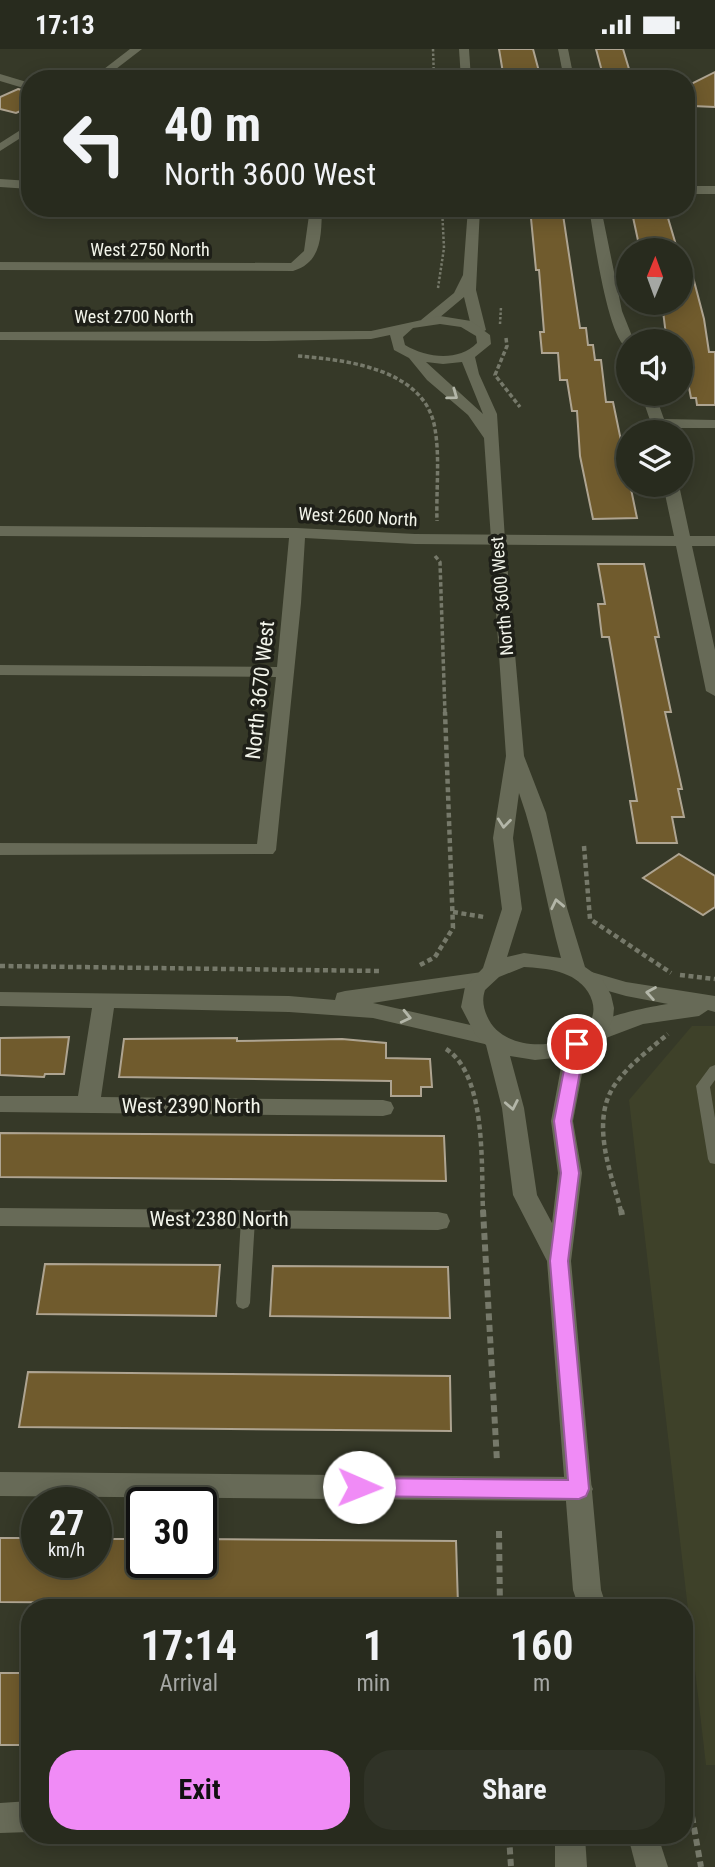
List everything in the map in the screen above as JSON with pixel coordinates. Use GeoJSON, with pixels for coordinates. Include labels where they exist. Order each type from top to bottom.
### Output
{"type":"FeatureCollection","features":[{"type":"Feature","properties":{"kind":"street"},"geometry":{"type":"LineString","coordinates":[[108,70],[137,49]]}},
{"type":"Feature","properties":{"kind":"street"},"geometry":{"type":"LineString","coordinates":[[464,49],[465,70]]}},
{"type":"Feature","properties":{"kind":"street"},"geometry":{"type":"LineString","coordinates":[[563,49],[567,70]]}},
{"type":"Feature","properties":{"kind":"street"},"geometry":{"type":"LineString","coordinates":[[0,77],[21,84]]}},
{"type":"Feature","properties":{"kind":"street"},"geometry":{"type":"LineString","coordinates":[[0,148],[21,133]]}},
{"type":"Feature","properties":{"kind":"street"},"geometry":{"type":"LineString","coordinates":[[0,183],[21,184]]}},
{"type":"Feature","properties":{"kind":"street"},"geometry":{"type":"LineString","coordinates":[[695,190],[715,190]]}},
{"type":"Feature","properties":{"kind":"street","name":"West 2750 North"},"geometry":{"type":"LineString","coordinates":[[0,266],[276,268],[300,265],[311,257],[315,217]]}},
{"type":"Feature","properties":{"kind":"street"},"geometry":{"type":"LineString","coordinates":[[468,355],[484,344],[484,337],[471,304],[469,276],[473,217]]}},
{"type":"Feature","properties":{"kind":"street"},"geometry":{"type":"LineString","coordinates":[[597,217],[615,311],[622,329]]}},
{"type":"Feature","properties":{"kind":"street"},"geometry":{"type":"LineString","coordinates":[[428,320],[459,295],[469,276]]}},
{"type":"Feature","properties":{"kind":"street"},"geometry":{"type":"LineString","coordinates":[[428,320],[457,321],[479,330]]}},
{"type":"Feature","properties":{"kind":"street","name":"West 2700 North"},"geometry":{"type":"LineString","coordinates":[[0,335],[267,338],[311,334],[371,335],[428,320]]}},
{"type":"Feature","properties":{"kind":"street"},"geometry":{"type":"LineString","coordinates":[[402,328],[396,340],[433,380],[476,415],[490,437]]}},
{"type":"Feature","properties":{"kind":"street","name":"West 2700 North"},"geometry":{"type":"LineString","coordinates":[[267,338],[446,359],[468,355]]}},
{"type":"Feature","properties":{"kind":"street","name":"North 3600 West"},"geometry":{"type":"LineString","coordinates":[[468,355],[472,374],[490,414],[497,540],[515,756],[503,838],[512,909],[487,974]]}},
{"type":"Feature","properties":{"kind":"street"},"geometry":{"type":"LineString","coordinates":[[693,426],[715,424]]}},
{"type":"Feature","properties":{"kind":"street"},"geometry":{"type":"LineString","coordinates":[[673,497],[714,682]]}},
{"type":"Feature","properties":{"kind":"street","name":"West 2600 North"},"geometry":{"type":"LineString","coordinates":[[0,531],[297,533],[497,540],[715,541]]}},
{"type":"Feature","properties":{"kind":"street","name":"North 3670 West"},"geometry":{"type":"LineString","coordinates":[[0,849],[266,851],[297,533]]}},
{"type":"Feature","properties":{"kind":"street"},"geometry":{"type":"LineString","coordinates":[[0,670],[285,672]]}},
{"type":"Feature","properties":{"kind":"street","name":"North 3600 West"},"geometry":{"type":"LineString","coordinates":[[515,756],[536,813],[556,908],[581,974]]}},
{"type":"Feature","properties":{"kind":"street"},"geometry":{"type":"LineString","coordinates":[[289,1004],[403,992],[487,974],[508,963],[533,960],[559,963],[581,974],[626,989],[715,1006]]}},
{"type":"Feature","properties":{"kind":"street"},"geometry":{"type":"LineString","coordinates":[[487,974],[474,990],[474,1014],[492,1038],[513,1108],[525,1195],[559,1261]]}},
{"type":"Feature","properties":{"kind":"street"},"geometry":{"type":"LineString","coordinates":[[581,974],[603,1001],[603,1013],[599,1025],[584,1040],[562,1121],[570,1173],[559,1261],[588,1599]]}},
{"type":"Feature","properties":{"kind":"street"},"geometry":{"type":"LineString","coordinates":[[0,999],[289,1004],[373,1010],[492,1038],[524,1050],[543,1052],[584,1040],[617,1023],[654,1014],[715,1006]]}},
{"type":"Feature","properties":{"kind":"street"},"geometry":{"type":"LineString","coordinates":[[88,1105],[104,1001]]}},
{"type":"Feature","properties":{"kind":"street","name":"West 2390 North"},"geometry":{"type":"LineString","coordinates":[[0,1104],[383,1108]]}},
{"type":"Feature","properties":{"kind":"street","name":"West 2380 North"},"geometry":{"type":"LineString","coordinates":[[0,1217],[438,1221]]}},
{"type":"Feature","properties":{"kind":"street"},"geometry":{"type":"LineString","coordinates":[[0,1484],[579,1489]]}},
{"type":"Feature","properties":{"kind":"street"},"geometry":{"type":"LineString","coordinates":[[0,1818],[21,1817]]}},
{"type":"Feature","properties":{"kind":"street"},"geometry":{"type":"LineString","coordinates":[[570,1844],[571,1867]]}},
{"type":"Feature","properties":{"kind":"street"},"geometry":{"type":"LineString","coordinates":[[645,1844],[652,1867]]}},
{"type":"Feature","properties":{"kind":"lane"},"geometry":{"type":"LineString","coordinates":[[715,1070],[703,1086],[715,1159]]}},
{"type":"Feature","properties":{"kind":"lane"},"geometry":{"type":"LineString","coordinates":[[243,1303],[248,1219]]}},
{"type":"Feature","properties":{"kind":"path"},"geometry":{"type":"LineString","coordinates":[[433,49],[434,70]]}},
{"type":"Feature","properties":{"kind":"path"},"geometry":{"type":"LineString","coordinates":[[434,296],[443,269],[442,217]]}},
{"type":"Feature","properties":{"kind":"path"},"geometry":{"type":"LineString","coordinates":[[501,307],[499,319],[507,346],[495,375],[520,407]]}},
{"type":"Feature","properties":{"kind":"path"},"geometry":{"type":"LineString","coordinates":[[290,356],[325,359],[378,371],[408,386],[425,402],[433,415],[435,429],[438,519],[431,528]]}},
{"type":"Feature","properties":{"kind":"path"},"geometry":{"type":"LineString","coordinates":[[411,968],[435,957],[453,928],[440,562],[432,552]]}},
{"type":"Feature","properties":{"kind":"path"},"geometry":{"type":"LineString","coordinates":[[584,846],[590,919],[667,973],[715,979]]}},
{"type":"Feature","properties":{"kind":"path"},"geometry":{"type":"LineString","coordinates":[[453,912],[484,917]]}},
{"type":"Feature","properties":{"kind":"path"},"geometry":{"type":"LineString","coordinates":[[0,966],[386,971]]}},
{"type":"Feature","properties":{"kind":"path"},"geometry":{"type":"LineString","coordinates":[[622,1215],[602,1129],[603,1111],[613,1085],[671,1032]]}},
{"type":"Feature","properties":{"kind":"path"},"geometry":{"type":"LineString","coordinates":[[438,1045],[457,1056],[477,1101],[497,1462]]}},
{"type":"Feature","properties":{"kind":"path"},"geometry":{"type":"LineString","coordinates":[[499,1531],[500,1599]]}},
{"type":"Feature","properties":{"kind":"path"},"geometry":{"type":"LineString","coordinates":[[693,1822],[701,1867]]}},
{"type":"Feature","properties":{"kind":"path"},"geometry":{"type":"LineString","coordinates":[[510,1844],[511,1867]]}},
{"type":"Feature","properties":{"kind":"shaded area"},"geometry":{"type":"Polygon","coordinates":[[[692,1026],[715,1026],[715,1765],[706,1765],[693,1653],[693,1599],[687,1599],[629,1100],[692,1026]]]}},
{"type":"Feature","properties":{"kind":"building"},"geometry":{"type":"Polygon","coordinates":[[[499,49],[533,49],[539,70],[502,70],[499,49]]]}},
{"type":"Feature","properties":{"kind":"building"},"geometry":{"type":"Polygon","coordinates":[[[596,49],[623,49],[629,70],[602,70],[596,49]]]}},
{"type":"Feature","properties":{"kind":"building"},"geometry":{"type":"Polygon","coordinates":[[[715,72],[715,107],[695,106],[695,82],[715,72]]]}},
{"type":"Feature","properties":{"kind":"building"},"geometry":{"type":"Polygon","coordinates":[[[21,90],[21,111],[16,113],[0,109],[0,97],[21,90]]]}},
{"type":"Feature","properties":{"kind":"building"},"geometry":{"type":"Polygon","coordinates":[[[531,217],[563,217],[580,328],[586,328],[588,345],[593,345],[595,360],[601,360],[606,402],[613,402],[617,420],[616,497],[633,497],[637,518],[593,519],[580,456],[577,411],[572,411],[567,380],[560,380],[558,353],[542,353],[540,332],[544,332],[539,270],[536,270],[531,217]]]}},
{"type":"Feature","properties":{"kind":"building"},"geometry":{"type":"Polygon","coordinates":[[[633,217],[668,217],[674,238],[637,238],[633,217]]]}},
{"type":"Feature","properties":{"kind":"building"},"geometry":{"type":"Polygon","coordinates":[[[693,277],[709,352],[715,352],[715,405],[697,405],[696,398],[693,398],[693,329],[665,329],[664,315],[693,315],[693,277]]]}},
{"type":"Feature","properties":{"kind":"building"},"geometry":{"type":"Polygon","coordinates":[[[598,564],[644,564],[659,637],[655,637],[671,712],[665,712],[682,789],[678,789],[684,817],[672,817],[677,843],[637,843],[630,801],[637,801],[622,712],[609,637],[602,637],[598,604],[605,604],[598,564]]]}},
{"type":"Feature","properties":{"kind":"building"},"geometry":{"type":"Polygon","coordinates":[[[679,854],[715,876],[715,907],[703,915],[643,878],[679,854]]]}},
{"type":"Feature","properties":{"kind":"building"},"geometry":{"type":"Polygon","coordinates":[[[69,1037],[64,1074],[45,1074],[44,1077],[0,1075],[0,1038],[69,1037]]]}},
{"type":"Feature","properties":{"kind":"building"},"geometry":{"type":"Polygon","coordinates":[[[237,1038],[237,1041],[342,1039],[386,1043],[386,1058],[430,1059],[432,1087],[421,1087],[421,1096],[391,1096],[391,1081],[119,1077],[124,1039],[237,1038]]]}},
{"type":"Feature","properties":{"kind":"building"},"geometry":{"type":"Polygon","coordinates":[[[0,1133],[444,1136],[446,1181],[0,1177],[0,1133]]]}},
{"type":"Feature","properties":{"kind":"building"},"geometry":{"type":"Polygon","coordinates":[[[45,1264],[220,1265],[216,1316],[37,1314],[45,1264]]]}},
{"type":"Feature","properties":{"kind":"building"},"geometry":{"type":"Polygon","coordinates":[[[273,1266],[448,1267],[450,1318],[270,1316],[273,1266]]]}},
{"type":"Feature","properties":{"kind":"building"},"geometry":{"type":"Polygon","coordinates":[[[28,1372],[450,1376],[451,1431],[19,1427],[28,1372]]]}},
{"type":"Feature","properties":{"kind":"building"},"geometry":{"type":"Polygon","coordinates":[[[0,1538],[21,1538],[21,1578],[112,1578],[112,1539],[126,1539],[126,1578],[217,1578],[217,1539],[456,1541],[458,1599],[21,1599],[21,1602],[0,1602],[0,1538]]]}},
{"type":"Feature","properties":{"kind":"building"},"geometry":{"type":"Polygon","coordinates":[[[0,1673],[21,1673],[21,1745],[0,1745],[0,1673]]]}},
{"type":"Feature","properties":{"kind":"route"},"geometry":{"type":"LineString","coordinates":[[359,1487],[579,1489],[559,1261],[570,1173],[562,1121],[577,1044]]}}]}
